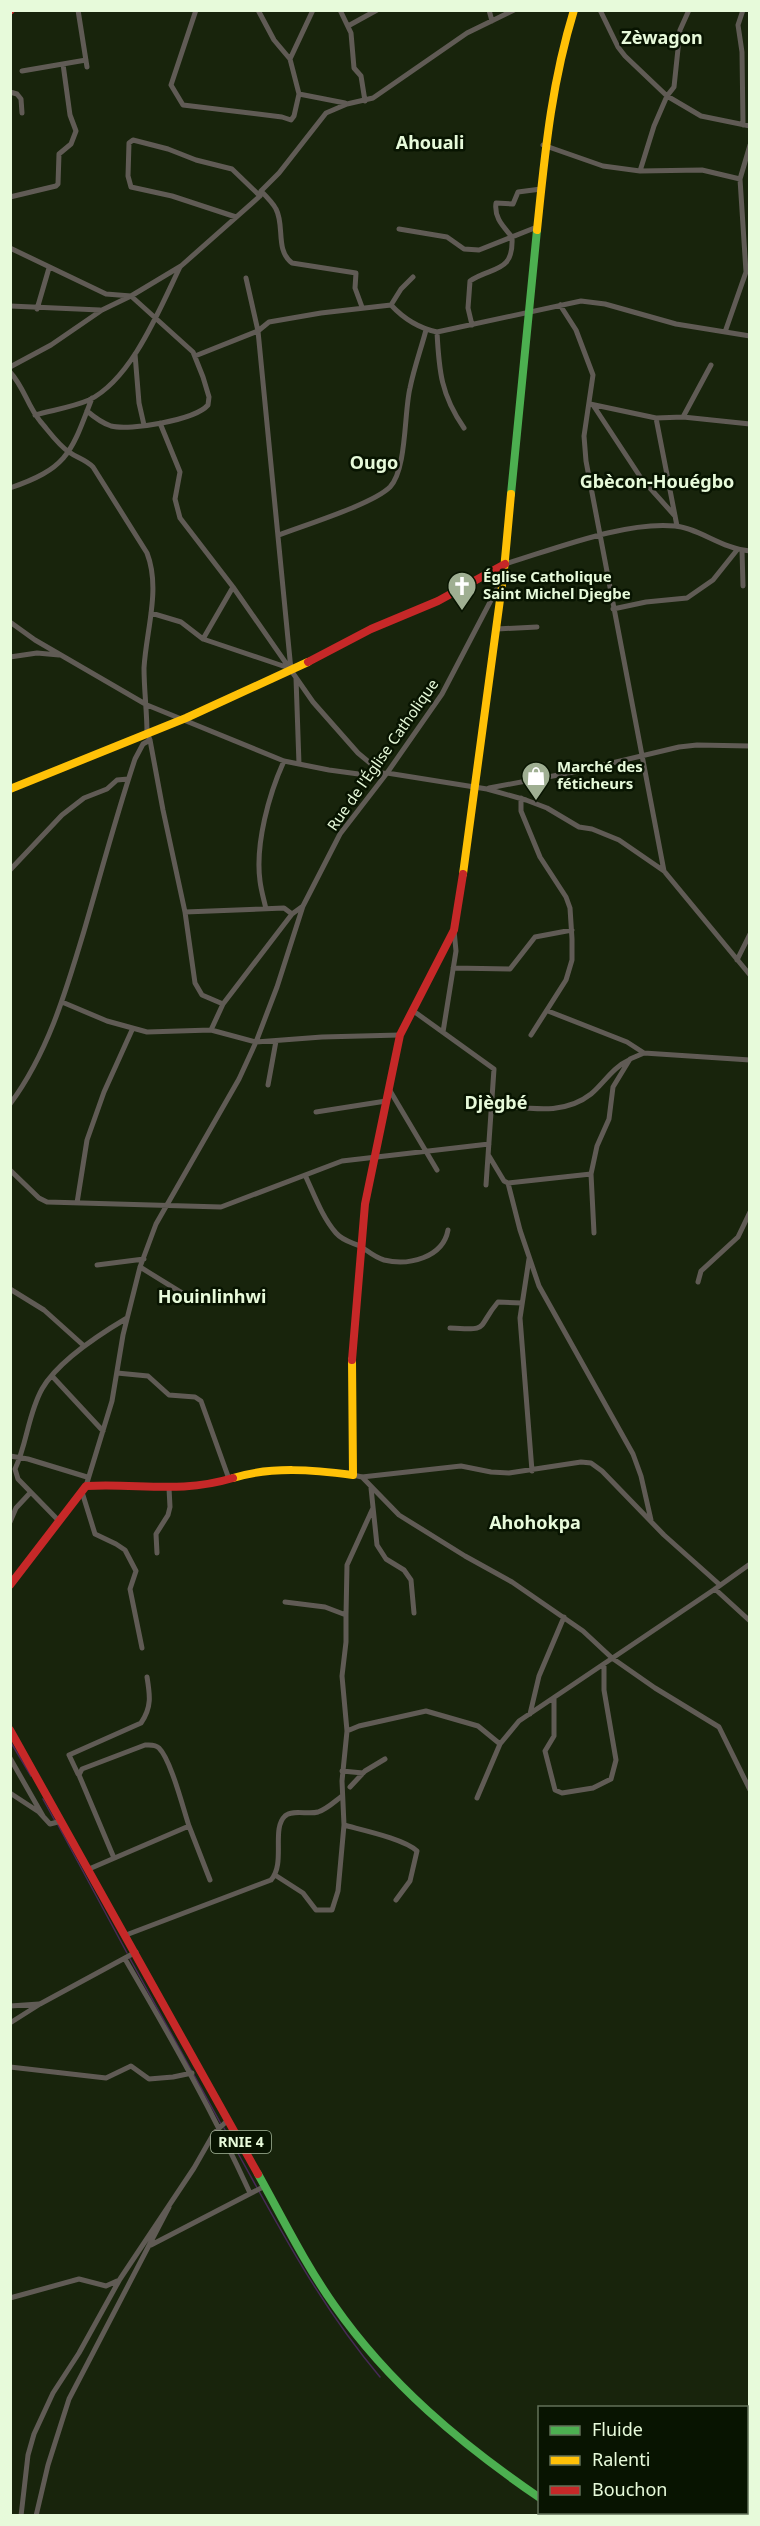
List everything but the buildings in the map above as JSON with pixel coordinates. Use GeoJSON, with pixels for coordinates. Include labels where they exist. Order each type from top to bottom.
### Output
{"type":"FeatureCollection","features":[{"type":"Feature","properties":{"kind":"street"},"geometry":{"type":"LineString","coordinates":[[22,71],[63,64],[87,64],[78,10]]}},
{"type":"Feature","properties":{"kind":"street"},"geometry":{"type":"LineString","coordinates":[[196,10],[171,85],[183,105],[291,120],[299,94],[290,59],[274,40],[258,10]]}},
{"type":"Feature","properties":{"kind":"street"},"geometry":{"type":"LineString","coordinates":[[290,59],[313,10]]}},
{"type":"Feature","properties":{"kind":"street"},"geometry":{"type":"LineString","coordinates":[[340,10],[351,33],[354,68],[363,83],[365,101]]}},
{"type":"Feature","properties":{"kind":"street"},"geometry":{"type":"LineString","coordinates":[[348,26],[377,10]]}},
{"type":"Feature","properties":{"kind":"street"},"geometry":{"type":"LineString","coordinates":[[489,10],[492,21]]}},
{"type":"Feature","properties":{"kind":"street"},"geometry":{"type":"LineString","coordinates":[[10,367],[51,345],[102,310],[131,296],[181,266],[261,194],[326,113],[347,104],[373,98],[467,33],[514,10]]}},
{"type":"Feature","properties":{"kind":"street"},"geometry":{"type":"LineString","coordinates":[[353,1475],[351,1383],[359,1246],[365,1204],[400,1035],[454,930],[477,788],[504,576],[541,189],[543,145],[553,86],[574,10]]}},
{"type":"Feature","properties":{"kind":"street"},"geometry":{"type":"LineString","coordinates":[[600,10],[618,47],[625,56],[667,96],[701,116],[746,125],[742,52],[738,25],[744,10]]}},
{"type":"Feature","properties":{"kind":"street"},"geometry":{"type":"LineString","coordinates":[[640,171],[654,126],[667,96],[674,87],[680,30],[689,10]]}},
{"type":"Feature","properties":{"kind":"street"},"geometry":{"type":"LineString","coordinates":[[742,52],[750,52]]}},
{"type":"Feature","properties":{"kind":"street"},"geometry":{"type":"LineString","coordinates":[[10,197],[58,184],[59,154],[71,144],[76,131],[70,115],[63,64]]}},
{"type":"Feature","properties":{"kind":"street"},"geometry":{"type":"LineString","coordinates":[[10,92],[17,94],[21,99],[22,113]]}},
{"type":"Feature","properties":{"kind":"street"},"geometry":{"type":"LineString","coordinates":[[299,94],[347,104]]}},
{"type":"Feature","properties":{"kind":"street"},"geometry":{"type":"LineString","coordinates":[[236,217],[172,196],[131,187],[128,176],[129,143],[133,140],[232,169],[276,209],[279,234],[287,259],[292,263],[356,273],[355,288],[362,307]]}},
{"type":"Feature","properties":{"kind":"street"},"geometry":{"type":"LineString","coordinates":[[543,145],[603,166],[640,171],[702,170],[740,179]]}},
{"type":"Feature","properties":{"kind":"street"},"geometry":{"type":"LineString","coordinates":[[724,332],[746,272],[740,179],[750,145]]}},
{"type":"Feature","properties":{"kind":"street"},"geometry":{"type":"LineString","coordinates":[[472,326],[468,308],[470,281],[495,271],[506,262],[513,248],[512,237],[501,225],[495,212],[496,203],[513,204],[518,192],[541,189]]}},
{"type":"Feature","properties":{"kind":"street"},"geometry":{"type":"LineString","coordinates":[[399,229],[447,237],[464,249],[479,250],[537,227]]}},
{"type":"Feature","properties":{"kind":"street"},"geometry":{"type":"LineString","coordinates":[[10,248],[106,294],[131,296],[195,356],[209,397],[208,405],[200,412],[144,425],[110,426],[87,411]]}},
{"type":"Feature","properties":{"kind":"street"},"geometry":{"type":"LineString","coordinates":[[35,414],[92,398],[120,374],[156,318],[181,266]]}},
{"type":"Feature","properties":{"kind":"street"},"geometry":{"type":"LineString","coordinates":[[37,309],[49,268]]}},
{"type":"Feature","properties":{"kind":"street"},"geometry":{"type":"LineString","coordinates":[[391,305],[401,289],[413,277]]}},
{"type":"Feature","properties":{"kind":"street"},"geometry":{"type":"LineString","coordinates":[[246,278],[258,331],[279,535],[289,669]]}},
{"type":"Feature","properties":{"kind":"street"},"geometry":{"type":"LineString","coordinates":[[195,356],[258,331],[269,322],[362,307],[391,305],[402,316],[426,330],[436,332],[581,301],[605,304],[676,324],[750,336]]}},
{"type":"Feature","properties":{"kind":"street"},"geometry":{"type":"LineString","coordinates":[[560,305],[576,330],[592,369],[592,404],[584,446],[598,537],[664,871]]}},
{"type":"Feature","properties":{"kind":"street"},"geometry":{"type":"LineString","coordinates":[[10,306],[37,309],[102,310]]}},
{"type":"Feature","properties":{"kind":"street"},"geometry":{"type":"LineString","coordinates":[[279,535],[371,499],[391,486],[396,477],[404,438],[409,389],[426,330]]}},
{"type":"Feature","properties":{"kind":"street"},"geometry":{"type":"LineString","coordinates":[[436,332],[439,370],[445,397],[464,428]]}},
{"type":"Feature","properties":{"kind":"street"},"geometry":{"type":"LineString","coordinates":[[135,352],[139,403],[144,425]]}},
{"type":"Feature","properties":{"kind":"street"},"geometry":{"type":"LineString","coordinates":[[683,417],[711,365]]}},
{"type":"Feature","properties":{"kind":"street"},"geometry":{"type":"LineString","coordinates":[[10,372],[22,387],[35,414],[68,452],[84,459],[92,466],[147,553],[151,564],[151,613],[144,669],[148,737],[185,912],[198,990],[202,995],[223,1004]]}},
{"type":"Feature","properties":{"kind":"street"},"geometry":{"type":"LineString","coordinates":[[10,488],[53,469],[63,461],[92,398]]}},
{"type":"Feature","properties":{"kind":"street"},"geometry":{"type":"LineString","coordinates":[[592,404],[656,418],[683,417],[750,424]]}},
{"type":"Feature","properties":{"kind":"street"},"geometry":{"type":"LineString","coordinates":[[592,404],[641,478],[675,516]]}},
{"type":"Feature","properties":{"kind":"street"},"geometry":{"type":"LineString","coordinates":[[656,418],[677,526]]}},
{"type":"Feature","properties":{"kind":"street"},"geometry":{"type":"LineString","coordinates":[[160,423],[180,472],[175,499],[177,512],[233,586],[313,702],[350,745],[384,773]]}},
{"type":"Feature","properties":{"kind":"street"},"geometry":{"type":"LineString","coordinates":[[10,789],[148,737],[371,629],[438,602],[505,564],[627,528],[677,526],[740,550],[750,551]]}},
{"type":"Feature","properties":{"kind":"street"},"geometry":{"type":"LineString","coordinates":[[613,609],[646,602],[687,598],[713,580],[740,550]]}},
{"type":"Feature","properties":{"kind":"street"},"geometry":{"type":"LineString","coordinates":[[740,550],[743,586]]}},
{"type":"Feature","properties":{"kind":"street","name":"Rue de l'Église Catholique"},"geometry":{"type":"LineString","coordinates":[[211,1030],[223,1004],[292,914],[303,906],[340,834],[442,694],[504,576]]}},
{"type":"Feature","properties":{"kind":"street"},"geometry":{"type":"LineString","coordinates":[[203,639],[233,586]]}},
{"type":"Feature","properties":{"kind":"street"},"geometry":{"type":"LineString","coordinates":[[151,613],[181,622],[203,639],[289,669]]}},
{"type":"Feature","properties":{"kind":"street"},"geometry":{"type":"LineString","coordinates":[[10,622],[60,655],[147,705],[186,718],[284,761],[366,775],[384,773],[487,789],[547,808],[579,827],[592,829],[619,840],[664,871],[750,975]]}},
{"type":"Feature","properties":{"kind":"street"},"geometry":{"type":"LineString","coordinates":[[497,629],[537,627]]}},
{"type":"Feature","properties":{"kind":"street"},"geometry":{"type":"LineString","coordinates":[[10,657],[37,653],[60,655]]}},
{"type":"Feature","properties":{"kind":"street"},"geometry":{"type":"LineString","coordinates":[[296,678],[298,764]]}},
{"type":"Feature","properties":{"kind":"street"},"geometry":{"type":"LineString","coordinates":[[10,1104],[21,1089],[39,1054],[62,1002],[128,779],[140,747],[148,737]]}},
{"type":"Feature","properties":{"kind":"street"},"geometry":{"type":"LineString","coordinates":[[487,789],[697,745],[750,746]]}},
{"type":"Feature","properties":{"kind":"street"},"geometry":{"type":"LineString","coordinates":[[266,909],[260,882],[259,863],[269,801],[284,761]]}},
{"type":"Feature","properties":{"kind":"street"},"geometry":{"type":"LineString","coordinates":[[10,870],[62,815],[84,798],[107,789],[117,780],[128,779]]}},
{"type":"Feature","properties":{"kind":"street"},"geometry":{"type":"LineString","coordinates":[[521,798],[521,812],[540,857],[566,897],[572,930],[570,970],[548,1011],[531,1035]]}},
{"type":"Feature","properties":{"kind":"street"},"geometry":{"type":"LineString","coordinates":[[10,1585],[85,1485],[112,1401],[127,1317],[140,1267],[165,1206],[215,1122],[256,1042],[277,987],[303,906]]}},
{"type":"Feature","properties":{"kind":"street"},"geometry":{"type":"LineString","coordinates":[[185,912],[284,909],[292,914]]}},
{"type":"Feature","properties":{"kind":"street"},"geometry":{"type":"LineString","coordinates":[[443,1032],[453,968],[456,940],[454,930]]}},
{"type":"Feature","properties":{"kind":"street"},"geometry":{"type":"LineString","coordinates":[[453,968],[510,969],[535,937],[572,930]]}},
{"type":"Feature","properties":{"kind":"street"},"geometry":{"type":"LineString","coordinates":[[737,960],[750,934]]}},
{"type":"Feature","properties":{"kind":"street"},"geometry":{"type":"LineString","coordinates":[[62,1002],[132,1030],[147,1032],[211,1030],[256,1042],[400,1035]]}},
{"type":"Feature","properties":{"kind":"street"},"geometry":{"type":"LineString","coordinates":[[412,1010],[495,1069],[486,1185]]}},
{"type":"Feature","properties":{"kind":"street"},"geometry":{"type":"LineString","coordinates":[[548,1011],[627,1042],[644,1053]]}},
{"type":"Feature","properties":{"kind":"street"},"geometry":{"type":"LineString","coordinates":[[77,1203],[87,1140],[93,1121],[132,1030]]}},
{"type":"Feature","properties":{"kind":"street"},"geometry":{"type":"LineString","coordinates":[[268,1084],[276,1041]]}},
{"type":"Feature","properties":{"kind":"street"},"geometry":{"type":"LineString","coordinates":[[492,1105],[554,1110],[568,1107],[591,1094],[619,1066],[644,1053],[750,1060]]}},
{"type":"Feature","properties":{"kind":"street"},"geometry":{"type":"LineString","coordinates":[[594,1233],[591,1174],[597,1146],[609,1119],[613,1087],[630,1059]]}},
{"type":"Feature","properties":{"kind":"street"},"geometry":{"type":"LineString","coordinates":[[388,1087],[437,1170]]}},
{"type":"Feature","properties":{"kind":"street"},"geometry":{"type":"LineString","coordinates":[[316,1112],[386,1101]]}},
{"type":"Feature","properties":{"kind":"street"},"geometry":{"type":"LineString","coordinates":[[10,1170],[43,1201],[221,1207],[329,1165],[426,1150],[489,1144]]}},
{"type":"Feature","properties":{"kind":"street"},"geometry":{"type":"LineString","coordinates":[[488,1155],[504,1181],[508,1183],[539,1286],[633,1454],[641,1476],[651,1521]]}},
{"type":"Feature","properties":{"kind":"street"},"geometry":{"type":"LineString","coordinates":[[508,1183],[591,1174]]}},
{"type":"Feature","properties":{"kind":"street"},"geometry":{"type":"LineString","coordinates":[[305,1175],[336,1234],[382,1260],[396,1262],[419,1259],[440,1248],[446,1239],[448,1230]]}},
{"type":"Feature","properties":{"kind":"street"},"geometry":{"type":"LineString","coordinates":[[698,1282],[701,1271],[738,1237],[750,1212]]}},
{"type":"Feature","properties":{"kind":"street"},"geometry":{"type":"LineString","coordinates":[[529,1257],[520,1318],[532,1471]]}},
{"type":"Feature","properties":{"kind":"street"},"geometry":{"type":"LineString","coordinates":[[97,1265],[144,1259]]}},
{"type":"Feature","properties":{"kind":"street"},"geometry":{"type":"LineString","coordinates":[[140,1267],[195,1301],[201,1303],[213,1301]]}},
{"type":"Feature","properties":{"kind":"street"},"geometry":{"type":"LineString","coordinates":[[10,1289],[44,1310],[83,1345]]}},
{"type":"Feature","properties":{"kind":"street"},"geometry":{"type":"LineString","coordinates":[[450,1328],[476,1330],[484,1325],[498,1302],[522,1303]]}},
{"type":"Feature","properties":{"kind":"street"},"geometry":{"type":"LineString","coordinates":[[58,1520],[18,1479],[15,1469],[35,1406],[42,1388],[83,1345],[127,1317]]}},
{"type":"Feature","properties":{"kind":"street"},"geometry":{"type":"LineString","coordinates":[[117,1373],[148,1376],[169,1395],[195,1397],[201,1401],[229,1479]]}},
{"type":"Feature","properties":{"kind":"street"},"geometry":{"type":"LineString","coordinates":[[52,1376],[103,1431]]}},
{"type":"Feature","properties":{"kind":"street"},"geometry":{"type":"LineString","coordinates":[[10,1456],[20,1457],[85,1485],[169,1488],[197,1487],[249,1474],[289,1471],[363,1477],[461,1466],[491,1472],[532,1471],[581,1462],[591,1463],[602,1471],[750,1621]]}},
{"type":"Feature","properties":{"kind":"street"},"geometry":{"type":"LineString","coordinates":[[363,1477],[399,1515],[512,1582],[583,1631],[612,1658],[679,1704],[719,1727],[750,1790]]}},
{"type":"Feature","properties":{"kind":"street"},"geometry":{"type":"LineString","coordinates":[[85,1485],[95,1534],[124,1550],[136,1571],[130,1588],[142,1648]]}},
{"type":"Feature","properties":{"kind":"street"},"geometry":{"type":"LineString","coordinates":[[157,1553],[156,1534],[168,1515],[170,1507],[169,1488]]}},
{"type":"Feature","properties":{"kind":"street"},"geometry":{"type":"LineString","coordinates":[[371,1488],[377,1545],[380,1553],[390,1563],[404,1570],[411,1580],[414,1613]]}},
{"type":"Feature","properties":{"kind":"street"},"geometry":{"type":"LineString","coordinates":[[10,1522],[16,1508],[30,1493]]}},
{"type":"Feature","properties":{"kind":"street"},"geometry":{"type":"LineString","coordinates":[[275,1875],[288,1881],[303,1893],[316,1910],[332,1910],[338,1891],[344,1825],[342,1771],[346,1731],[342,1676],[346,1642],[347,1565],[373,1506]]}},
{"type":"Feature","properties":{"kind":"street"},"geometry":{"type":"LineString","coordinates":[[477,1798],[500,1744],[508,1731],[750,1564]]}},
{"type":"Feature","properties":{"kind":"street"},"geometry":{"type":"LineString","coordinates":[[285,1602],[325,1607],[346,1616]]}},
{"type":"Feature","properties":{"kind":"street"},"geometry":{"type":"LineString","coordinates":[[530,1714],[539,1676],[564,1617]]}},
{"type":"Feature","properties":{"kind":"street"},"geometry":{"type":"LineString","coordinates":[[554,1698],[554,1736],[545,1750],[555,1790],[562,1793],[606,1784],[611,1779],[616,1760],[604,1690],[604,1664]]}},
{"type":"Feature","properties":{"kind":"street"},"geometry":{"type":"LineString","coordinates":[[114,1858],[69,1755],[141,1723],[148,1712],[150,1702],[147,1677]]}},
{"type":"Feature","properties":{"kind":"street"},"geometry":{"type":"LineString","coordinates":[[346,1731],[359,1726],[426,1712],[478,1726],[500,1744]]}},
{"type":"Feature","properties":{"kind":"street","name":"RNIE 4"},"geometry":{"type":"LineString","coordinates":[[10,1730],[136,1952],[318,2282],[347,2327],[429,2416],[492,2465],[538,2497]]}},
{"type":"Feature","properties":{"kind":"street"},"geometry":{"type":"LineString","coordinates":[[79,1775],[82,1769],[145,1745],[153,1744],[159,1748],[169,1766],[210,1880]]}},
{"type":"Feature","properties":{"kind":"street"},"geometry":{"type":"LineString","coordinates":[[10,1758],[44,1816],[51,1824],[62,1821]]}},
{"type":"Feature","properties":{"kind":"street"},"geometry":{"type":"LineString","coordinates":[[350,1786],[363,1773],[385,1759]]}},
{"type":"Feature","properties":{"kind":"street"},"geometry":{"type":"LineString","coordinates":[[342,1771],[363,1773]]}},
{"type":"Feature","properties":{"kind":"street"},"geometry":{"type":"LineString","coordinates":[[10,1793],[44,1816]]}},
{"type":"Feature","properties":{"kind":"street"},"geometry":{"type":"LineString","coordinates":[[126,1935],[265,1883],[275,1875],[279,1858],[280,1827],[283,1819],[291,1813],[320,1811],[342,1796]]}},
{"type":"Feature","properties":{"kind":"street"},"geometry":{"type":"LineString","coordinates":[[344,1825],[395,1841],[417,1851],[416,1865],[410,1881],[396,1900]]}},
{"type":"Feature","properties":{"kind":"street"},"geometry":{"type":"LineString","coordinates":[[89,1869],[189,1826]]}},
{"type":"Feature","properties":{"kind":"street"},"geometry":{"type":"LineString","coordinates":[[10,2023],[40,2004],[136,1952]]}},
{"type":"Feature","properties":{"kind":"street"},"geometry":{"type":"LineString","coordinates":[[125,1959],[192,2073],[220,2126],[250,2193]]}},
{"type":"Feature","properties":{"kind":"street"},"geometry":{"type":"LineString","coordinates":[[10,2006],[40,2004]]}},
{"type":"Feature","properties":{"kind":"street"},"geometry":{"type":"LineString","coordinates":[[10,2067],[106,2078],[131,2066],[149,2079],[192,2073]]}},
{"type":"Feature","properties":{"kind":"street"},"geometry":{"type":"LineString","coordinates":[[21,2516],[28,2456],[34,2434],[53,2393],[79,2353],[120,2279],[220,2126],[228,2120]]}},
{"type":"Feature","properties":{"kind":"street"},"geometry":{"type":"LineString","coordinates":[[150,2246],[265,2186]]}},
{"type":"Feature","properties":{"kind":"street"},"geometry":{"type":"LineString","coordinates":[[36,2516],[48,2465],[69,2399],[150,2246],[170,2203]]}},
{"type":"Feature","properties":{"kind":"street"},"geometry":{"type":"LineString","coordinates":[[10,2298],[79,2279],[106,2286],[120,2279]]}},
{"type":"Feature","properties":{"kind":"waterway"},"geometry":{"type":"LineString","coordinates":[[10,1741],[31,1776]]}},
{"type":"Feature","properties":{"kind":"waterway"},"geometry":{"type":"LineString","coordinates":[[43,1799],[55,1821]]}},
{"type":"Feature","properties":{"kind":"waterway"},"geometry":{"type":"LineString","coordinates":[[58,1825],[127,1953]]}},
{"type":"Feature","properties":{"kind":"waterway"},"geometry":{"type":"LineString","coordinates":[[129,1957],[221,2124]]}},
{"type":"Feature","properties":{"kind":"waterway"},"geometry":{"type":"LineString","coordinates":[[224,2128],[315,2287],[335,2318],[380,2377]]}},
{"type":"Feature","properties":{"kind":"traffic: fast"},"geometry":{"type":"LineString","coordinates":[[511,494],[537,230]]}},
{"type":"Feature","properties":{"kind":"traffic: fast"},"geometry":{"type":"LineString","coordinates":[[258,2174],[323,2289],[355,2334],[378,2361],[428,2411],[455,2434],[538,2497]]}},
{"type":"Feature","properties":{"kind":"traffic: slow"},"geometry":{"type":"LineString","coordinates":[[537,230],[554,92],[574,10]]}},
{"type":"Feature","properties":{"kind":"traffic: slow"},"geometry":{"type":"LineString","coordinates":[[463,874],[504,570],[511,494]]}},
{"type":"Feature","properties":{"kind":"traffic: slow"},"geometry":{"type":"LineString","coordinates":[[10,789],[186,718],[308,662]]}},
{"type":"Feature","properties":{"kind":"traffic: slow"},"geometry":{"type":"LineString","coordinates":[[233,1478],[278,1470],[353,1475],[352,1360]]}},
{"type":"Feature","properties":{"kind":"traffic: jam"},"geometry":{"type":"LineString","coordinates":[[308,662],[371,629],[438,601],[505,564]]}},
{"type":"Feature","properties":{"kind":"traffic: jam"},"geometry":{"type":"LineString","coordinates":[[352,1360],[365,1204],[400,1035],[454,930],[463,874]]}},
{"type":"Feature","properties":{"kind":"traffic: jam"},"geometry":{"type":"LineString","coordinates":[[10,1585],[86,1486],[177,1487],[214,1483],[233,1478]]}},
{"type":"Feature","properties":{"kind":"traffic: jam"},"geometry":{"type":"LineString","coordinates":[[10,1730],[258,2174]]}},
{"type":"Feature","properties":{"kind":"place","name":"Église Catholique Saint Michel Djegbe"},"geometry":{"type":"Point","coordinates":[462,612]}},
{"type":"Feature","properties":{"kind":"place","name":"Marché des féticheurs"},"geometry":{"type":"Point","coordinates":[536,802]}},
{"type":"Feature","properties":{"kind":"district","name":"Zèwagon"},"geometry":{"type":"Point","coordinates":[662,38]}},
{"type":"Feature","properties":{"kind":"district","name":"Ahouali"},"geometry":{"type":"Point","coordinates":[430,143]}},
{"type":"Feature","properties":{"kind":"district","name":"Ougo"},"geometry":{"type":"Point","coordinates":[374,463]}},
{"type":"Feature","properties":{"kind":"district","name":"Gbècon-Houégbo"},"geometry":{"type":"Point","coordinates":[657,482]}},
{"type":"Feature","properties":{"kind":"district","name":"Djègbé"},"geometry":{"type":"Point","coordinates":[496,1103]}},
{"type":"Feature","properties":{"kind":"district","name":"Houinlinhwi"},"geometry":{"type":"Point","coordinates":[212,1297]}},
{"type":"Feature","properties":{"kind":"district","name":"Ahohokpa"},"geometry":{"type":"Point","coordinates":[535,1523]}}]}
